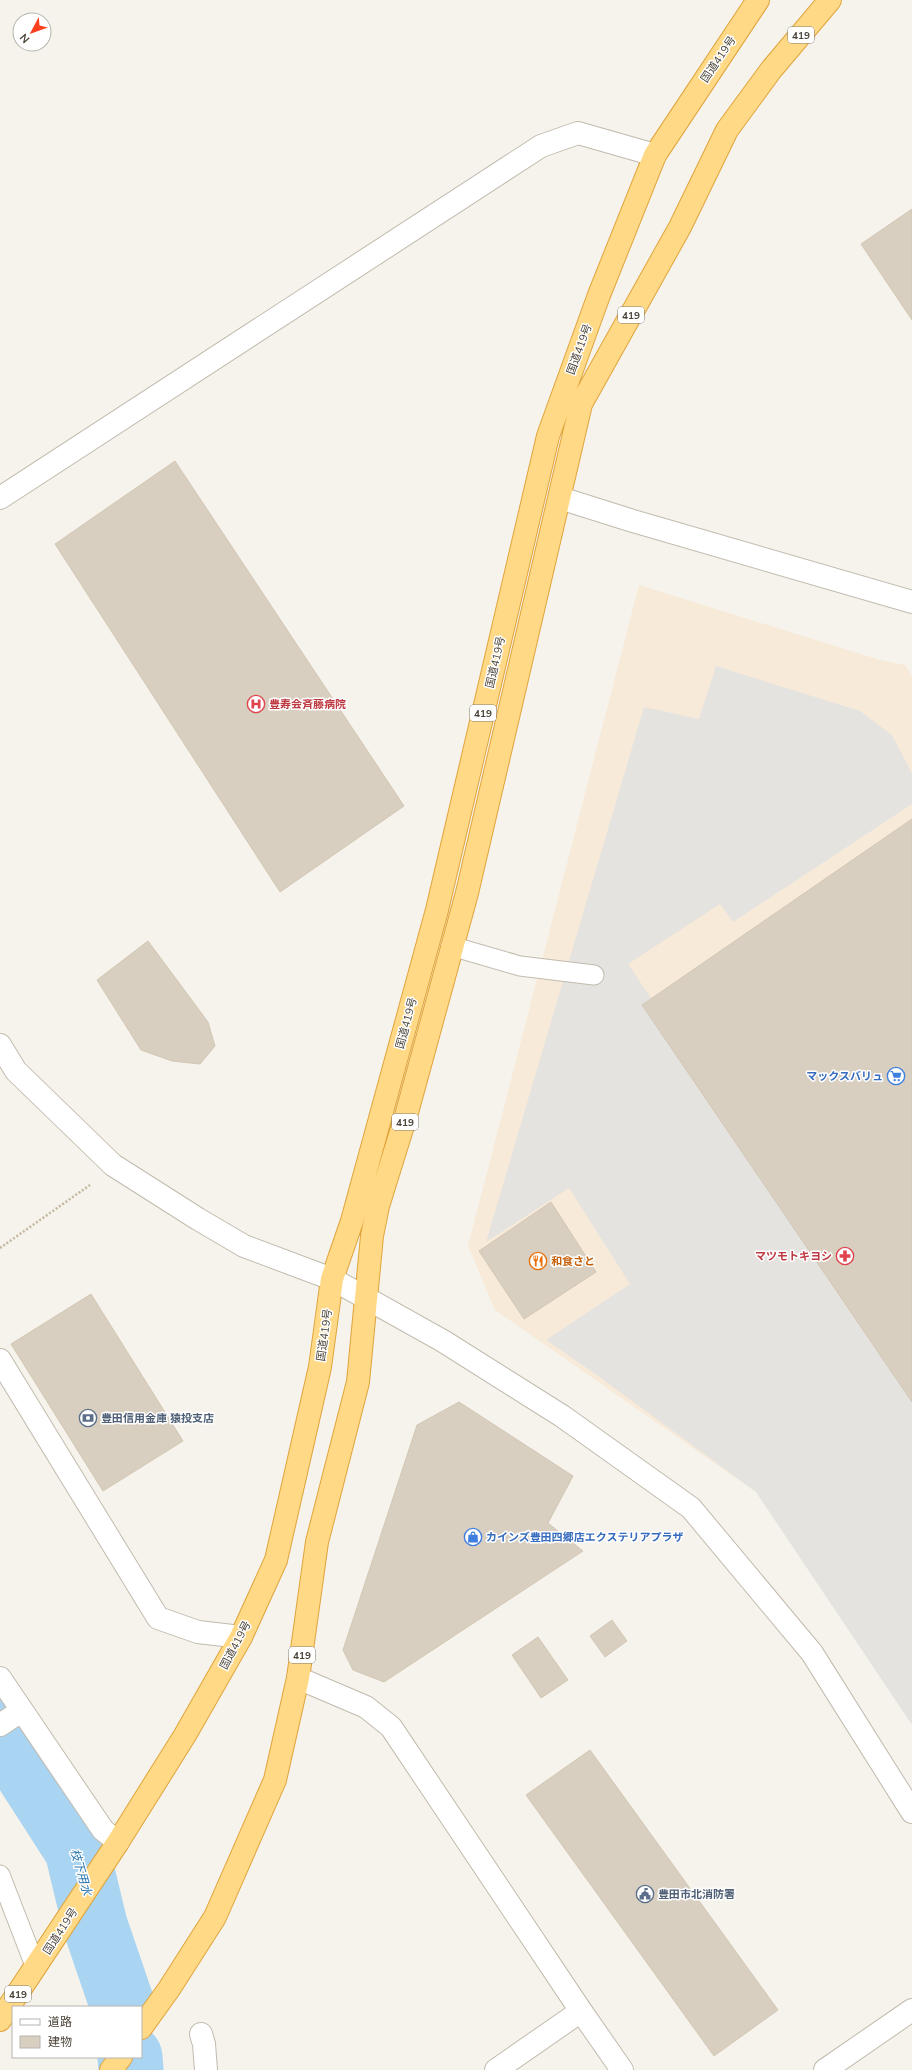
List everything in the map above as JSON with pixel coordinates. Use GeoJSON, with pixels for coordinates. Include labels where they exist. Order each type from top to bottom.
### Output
{"type":"FeatureCollection","features":[{"type":"Feature","properties":{"kind":"highway","name":"国道419号"},"geometry":{"type":"LineString","coordinates":[[0,2020],[36,1968],[118,1842],[185,1735],[241,1637],[276,1560],[320,1367],[332,1279],[352,1221],[437,910],[548,436],[599,295],[655,155],[758,0]]}},
{"type":"Feature","properties":{"kind":"highway","name":"419"},"geometry":{"type":"LineString","coordinates":[[142,2027],[215,1917],[275,1780],[298,1678],[317,1542],[358,1382],[372,1236],[378,1206],[406,1116],[466,893],[581,404],[680,227],[727,130],[772,70],[830,0]]}},
{"type":"Feature","properties":{"kind":"highway"},"geometry":{"type":"LineString","coordinates":[[111,2070],[120,2058]]}},
{"type":"Feature","properties":{"kind":"street"},"geometry":{"type":"LineString","coordinates":[[0,498],[540,146],[578,133],[655,155]]}},
{"type":"Feature","properties":{"kind":"street"},"geometry":{"type":"LineString","coordinates":[[560,498],[640,524],[912,602]]}},
{"type":"Feature","properties":{"kind":"street"},"geometry":{"type":"LineString","coordinates":[[0,1045],[16,1071],[112,1165],[198,1220],[244,1246],[332,1279],[443,1341],[562,1416],[691,1508],[812,1653],[912,1812]]}},
{"type":"Feature","properties":{"kind":"street"},"geometry":{"type":"LineString","coordinates":[[0,1360],[158,1618],[198,1632],[241,1637]]}},
{"type":"Feature","properties":{"kind":"street"},"geometry":{"type":"LineString","coordinates":[[0,1678],[103,1830],[118,1842]]}},
{"type":"Feature","properties":{"kind":"street"},"geometry":{"type":"LineString","coordinates":[[298,1678],[366,1707],[391,1726],[580,2011],[622,2070]]}},
{"type":"Feature","properties":{"kind":"street"},"geometry":{"type":"LineString","coordinates":[[2,1724],[21,1711]]}},
{"type":"Feature","properties":{"kind":"street"},"geometry":{"type":"LineString","coordinates":[[825,2070],[912,2010]]}},
{"type":"Feature","properties":{"kind":"street"},"geometry":{"type":"LineString","coordinates":[[496,2070],[580,2011]]}},
{"type":"Feature","properties":{"kind":"street"},"geometry":{"type":"LineString","coordinates":[[201,2034],[206,2070]]}},
{"type":"Feature","properties":{"kind":"lane"},"geometry":{"type":"LineString","coordinates":[[451,946],[520,966],[594,975]]}},
{"type":"Feature","properties":{"kind":"lane"},"geometry":{"type":"LineString","coordinates":[[0,1875],[36,1968]]}},
{"type":"Feature","properties":{"kind":"path"},"geometry":{"type":"LineString","coordinates":[[0,1248],[84,1191],[112,1165]]}},
{"type":"Feature","properties":{"kind":"shaded area"},"geometry":{"type":"Polygon","coordinates":[[[639,585],[880,660],[905,665],[912,676],[912,1720],[756,1492],[495,1310],[468,1246],[639,585]]]}},
{"type":"Feature","properties":{"kind":"shaded area"},"geometry":{"type":"Polygon","coordinates":[[[716,666],[860,711],[892,735],[912,773],[912,804],[733,922],[720,904],[628,964],[912,1385],[912,1725],[756,1492],[594,1373],[546,1340],[630,1284],[569,1188],[486,1242],[644,707],[699,719],[716,666]]]}},
{"type":"Feature","properties":{"kind":"building"},"geometry":{"type":"Polygon","coordinates":[[[912,209],[912,320],[861,244],[912,209]]]}},
{"type":"Feature","properties":{"kind":"building","name":"豊寿会斉藤病院"},"geometry":{"type":"Polygon","coordinates":[[[175,461],[404,806],[280,892],[55,544],[175,461]]]}},
{"type":"Feature","properties":{"kind":"building"},"geometry":{"type":"Polygon","coordinates":[[[912,819],[912,1402],[642,1005],[912,819]]]}},
{"type":"Feature","properties":{"kind":"building"},"geometry":{"type":"Polygon","coordinates":[[[148,941],[208,1022],[215,1046],[200,1064],[172,1061],[141,1050],[97,980],[148,941]]]}},
{"type":"Feature","properties":{"kind":"building","name":"和食さと"},"geometry":{"type":"Polygon","coordinates":[[[551,1202],[596,1272],[524,1319],[479,1251],[551,1202]]]}},
{"type":"Feature","properties":{"kind":"building"},"geometry":{"type":"Polygon","coordinates":[[[91,1294],[183,1441],[103,1491],[11,1344],[91,1294]]]}},
{"type":"Feature","properties":{"kind":"building","name":"カインズ豊田四郷店エクステリアプラザ"},"geometry":{"type":"Polygon","coordinates":[[[459,1402],[573,1476],[548,1523],[583,1551],[384,1682],[353,1670],[343,1650],[417,1425],[459,1402]]]}},
{"type":"Feature","properties":{"kind":"building"},"geometry":{"type":"Polygon","coordinates":[[[612,1620],[627,1641],[605,1657],[590,1636],[612,1620]]]}},
{"type":"Feature","properties":{"kind":"building"},"geometry":{"type":"Polygon","coordinates":[[[538,1637],[568,1680],[541,1698],[512,1655],[538,1637]]]}},
{"type":"Feature","properties":{"kind":"building"},"geometry":{"type":"Polygon","coordinates":[[[590,1750],[778,2010],[714,2056],[526,1795],[590,1750]]]}},
{"type":"Feature","properties":{"kind":"waterway","name":"枝下用水"},"geometry":{"type":"LineString","coordinates":[[0,1730],[77,1850],[95,1925],[123,2006]]}},
{"type":"Feature","properties":{"kind":"waterway","name":"枝下用水"},"geometry":{"type":"LineString","coordinates":[[130,2058],[131,2070]]}},
{"type":"Feature","properties":{"kind":"place","name":"豊寿会斉藤病院"},"geometry":{"type":"Point","coordinates":[256,704]}},
{"type":"Feature","properties":{"kind":"place","name":"マックスバリュ"},"geometry":{"type":"Point","coordinates":[896,1076]}},
{"type":"Feature","properties":{"kind":"place","name":"マツモトキヨシ"},"geometry":{"type":"Point","coordinates":[845,1256]}},
{"type":"Feature","properties":{"kind":"place","name":"和食さと"},"geometry":{"type":"Point","coordinates":[538,1261]}},
{"type":"Feature","properties":{"kind":"place","name":"豊田信用金庫 猿投支店"},"geometry":{"type":"Point","coordinates":[88,1418]}},
{"type":"Feature","properties":{"kind":"place","name":"カインズ豊田四郷店エクステリアプラザ"},"geometry":{"type":"Point","coordinates":[473,1537]}},
{"type":"Feature","properties":{"kind":"place","name":"豊田市北消防署"},"geometry":{"type":"Point","coordinates":[645,1894]}}]}
